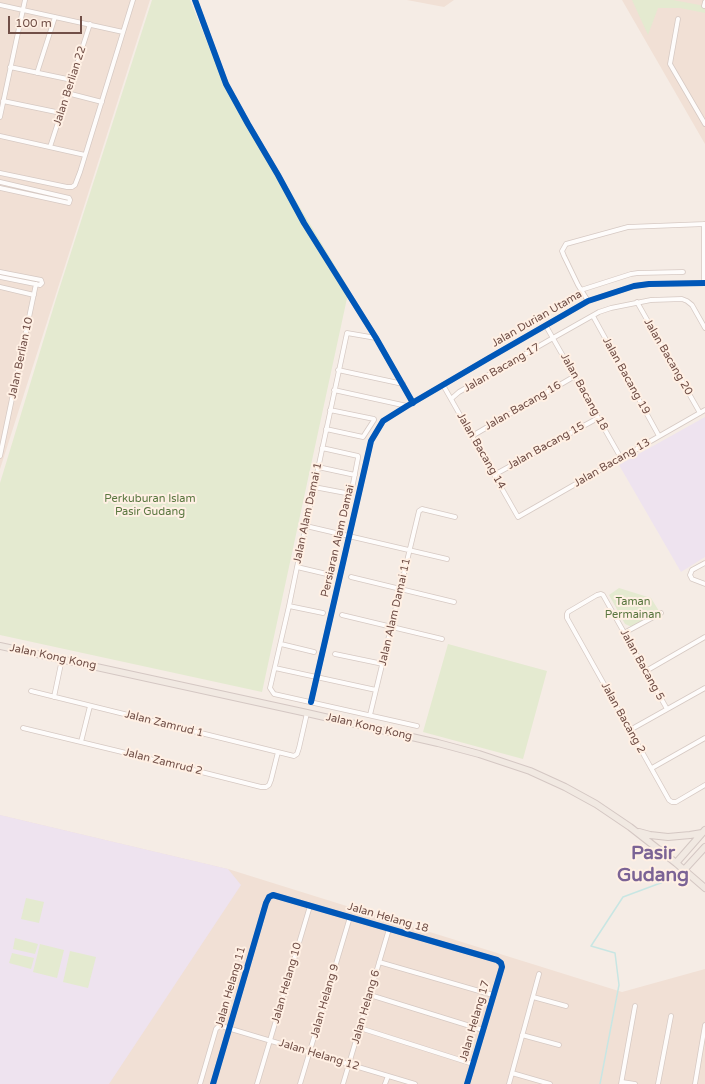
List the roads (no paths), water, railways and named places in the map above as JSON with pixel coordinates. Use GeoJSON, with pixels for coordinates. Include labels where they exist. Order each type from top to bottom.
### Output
{"type":"FeatureCollection","features":[{"type":"Feature","properties":{"kind":"main road","name":"Jalan Kong Kong"},"geometry":{"type":"LineString","coordinates":[[0,646],[307,713],[480,754],[530,771],[565,787],[596,804],[636,831],[705,888]]}},
{"type":"Feature","properties":{"kind":"main road"},"geometry":{"type":"LineString","coordinates":[[636,831],[655,836],[668,837],[690,836],[703,832]]}},
{"type":"Feature","properties":{"kind":"main road"},"geometry":{"type":"LineString","coordinates":[[676,863],[703,832]]}},
{"type":"Feature","properties":{"kind":"main road"},"geometry":{"type":"LineString","coordinates":[[684,870],[705,847]]}},
{"type":"Feature","properties":{"kind":"street"},"geometry":{"type":"LineString","coordinates":[[0,117],[25,0]]}},
{"type":"Feature","properties":{"kind":"street"},"geometry":{"type":"LineString","coordinates":[[0,173],[67,187],[72,187],[76,183],[133,0]]}},
{"type":"Feature","properties":{"kind":"street"},"geometry":{"type":"LineString","coordinates":[[195,0],[226,84],[304,223],[376,338],[413,402]]}},
{"type":"Feature","properties":{"kind":"street"},"geometry":{"type":"LineString","coordinates":[[0,5],[123,32]]}},
{"type":"Feature","properties":{"kind":"street"},"geometry":{"type":"LineString","coordinates":[[37,73],[55,17]]}},
{"type":"Feature","properties":{"kind":"street"},"geometry":{"type":"LineString","coordinates":[[678,19],[670,64],[705,121]]}},
{"type":"Feature","properties":{"kind":"street","name":"Jalan Berlian 22"},"geometry":{"type":"LineString","coordinates":[[50,147],[90,24]]}},
{"type":"Feature","properties":{"kind":"street"},"geometry":{"type":"LineString","coordinates":[[10,67],[72,80]]}},
{"type":"Feature","properties":{"kind":"street"},"geometry":{"type":"LineString","coordinates":[[67,93],[102,102]]}},
{"type":"Feature","properties":{"kind":"street"},"geometry":{"type":"LineString","coordinates":[[4,101],[61,114]]}},
{"type":"Feature","properties":{"kind":"street"},"geometry":{"type":"LineString","coordinates":[[0,136],[85,155]]}},
{"type":"Feature","properties":{"kind":"street"},"geometry":{"type":"LineString","coordinates":[[0,182],[69,198],[70,200],[69,202],[0,188]]}},
{"type":"Feature","properties":{"kind":"street"},"geometry":{"type":"LineString","coordinates":[[588,301],[562,251],[566,244],[628,226],[704,224],[704,283]]}},
{"type":"Feature","properties":{"kind":"street"},"geometry":{"type":"LineString","coordinates":[[0,272],[41,280],[42,282],[41,284],[36,284],[0,277]]}},
{"type":"Feature","properties":{"kind":"street"},"geometry":{"type":"LineString","coordinates":[[582,290],[631,274],[682,272]]}},
{"type":"Feature","properties":{"kind":"street","name":"Jalan Durian Utama"},"geometry":{"type":"LineString","coordinates":[[413,402],[588,301],[634,286],[649,284],[704,283]]}},
{"type":"Feature","properties":{"kind":"street","name":"Jalan Berlian 10"},"geometry":{"type":"LineString","coordinates":[[0,456],[36,284]]}},
{"type":"Feature","properties":{"kind":"street"},"geometry":{"type":"LineString","coordinates":[[0,287],[34,294]]}},
{"type":"Feature","properties":{"kind":"street","name":"Jalan Bacang 17"},"geometry":{"type":"LineString","coordinates":[[451,399],[459,392],[553,338],[599,312],[611,308],[651,300],[682,300],[692,305],[705,328]]}},
{"type":"Feature","properties":{"kind":"street","name":"Jalan Bacang 20"},"geometry":{"type":"LineString","coordinates":[[637,302],[700,413]]}},
{"type":"Feature","properties":{"kind":"street","name":"Jalan Bacang 19"},"geometry":{"type":"LineString","coordinates":[[593,316],[659,436]]}},
{"type":"Feature","properties":{"kind":"street","name":"Jalan Bacang 18"},"geometry":{"type":"LineString","coordinates":[[546,326],[621,458]]}},
{"type":"Feature","properties":{"kind":"street","name":"Jalan Alam Damai 1"},"geometry":{"type":"LineString","coordinates":[[312,702],[274,694],[270,688],[281,644],[346,333],[376,338]]}},
{"type":"Feature","properties":{"kind":"street"},"geometry":{"type":"LineString","coordinates":[[338,370],[403,384]]}},
{"type":"Feature","properties":{"kind":"street","name":"Jalan Bacang 16"},"geometry":{"type":"LineString","coordinates":[[472,436],[575,376]]}},
{"type":"Feature","properties":{"kind":"street","name":"Jalan Bacang 14"},"geometry":{"type":"LineString","coordinates":[[443,385],[518,517]]}},
{"type":"Feature","properties":{"kind":"street"},"geometry":{"type":"LineString","coordinates":[[334,390],[407,406]]}},
{"type":"Feature","properties":{"kind":"street","name":"Persiaran Alam Damai"},"geometry":{"type":"LineString","coordinates":[[312,702],[371,440],[383,421],[413,402]]}},
{"type":"Feature","properties":{"kind":"street"},"geometry":{"type":"LineString","coordinates":[[326,429],[363,437],[374,420],[330,410]]}},
{"type":"Feature","properties":{"kind":"street","name":"Jalan Bacang 13"},"geometry":{"type":"LineString","coordinates":[[518,517],[705,410]]}},
{"type":"Feature","properties":{"kind":"street","name":"Jalan Bacang 15"},"geometry":{"type":"LineString","coordinates":[[494,475],[598,418]]}},
{"type":"Feature","properties":{"kind":"street"},"geometry":{"type":"LineString","coordinates":[[314,487],[351,494],[355,475],[358,456],[322,448]]}},
{"type":"Feature","properties":{"kind":"street"},"geometry":{"type":"LineString","coordinates":[[318,468],[355,475]]}},
{"type":"Feature","properties":{"kind":"street","name":"Jalan Alam Damai 11"},"geometry":{"type":"LineString","coordinates":[[370,715],[419,511],[422,509],[455,517]]}},
{"type":"Feature","properties":{"kind":"street"},"geometry":{"type":"LineString","coordinates":[[306,526],[447,559]]}},
{"type":"Feature","properties":{"kind":"street"},"geometry":{"type":"LineString","coordinates":[[705,563],[690,573],[691,578],[705,584]]}},
{"type":"Feature","properties":{"kind":"street"},"geometry":{"type":"LineString","coordinates":[[297,567],[331,575]]}},
{"type":"Feature","properties":{"kind":"street"},"geometry":{"type":"LineString","coordinates":[[351,577],[454,602]]}},
{"type":"Feature","properties":{"kind":"street","name":"Jalan Bacang 5"},"geometry":{"type":"LineString","coordinates":[[570,624],[566,616],[569,611],[599,594],[603,595],[667,709]]}},
{"type":"Feature","properties":{"kind":"street"},"geometry":{"type":"LineString","coordinates":[[289,606],[323,613]]}},
{"type":"Feature","properties":{"kind":"street"},"geometry":{"type":"LineString","coordinates":[[624,633],[661,613]]}},
{"type":"Feature","properties":{"kind":"street"},"geometry":{"type":"LineString","coordinates":[[342,615],[442,639]]}},
{"type":"Feature","properties":{"kind":"street","name":"Jalan Bacang 2"},"geometry":{"type":"LineString","coordinates":[[570,624],[670,801],[674,802],[681,799],[705,785]]}},
{"type":"Feature","properties":{"kind":"street"},"geometry":{"type":"LineString","coordinates":[[646,671],[705,637]]}},
{"type":"Feature","properties":{"kind":"street"},"geometry":{"type":"LineString","coordinates":[[281,644],[314,652]]}},
{"type":"Feature","properties":{"kind":"street"},"geometry":{"type":"LineString","coordinates":[[335,654],[383,664]]}},
{"type":"Feature","properties":{"kind":"street"},"geometry":{"type":"LineString","coordinates":[[54,697],[62,659]]}},
{"type":"Feature","properties":{"kind":"street"},"geometry":{"type":"LineString","coordinates":[[275,668],[376,690]]}},
{"type":"Feature","properties":{"kind":"street"},"geometry":{"type":"LineString","coordinates":[[630,730],[705,688]]}},
{"type":"Feature","properties":{"kind":"street","name":"Jalan Zamrud 1"},"geometry":{"type":"LineString","coordinates":[[30,691],[212,735],[290,756],[297,754],[307,713]]}},
{"type":"Feature","properties":{"kind":"street"},"geometry":{"type":"LineString","coordinates":[[312,702],[417,726]]}},
{"type":"Feature","properties":{"kind":"street"},"geometry":{"type":"LineString","coordinates":[[81,742],[90,706]]}},
{"type":"Feature","properties":{"kind":"street","name":"Jalan Zamrud 2"},"geometry":{"type":"LineString","coordinates":[[23,728],[261,787],[266,787],[269,785],[278,752]]}},
{"type":"Feature","properties":{"kind":"street"},"geometry":{"type":"LineString","coordinates":[[652,768],[705,738]]}},
{"type":"Feature","properties":{"kind":"street","name":"Jalan Helang 18"},"geometry":{"type":"LineString","coordinates":[[270,896],[275,895],[497,960],[501,963]]}},
{"type":"Feature","properties":{"kind":"street","name":"Jalan Helang 11"},"geometry":{"type":"LineString","coordinates":[[214,1084],[266,903],[270,896]]}},
{"type":"Feature","properties":{"kind":"street","name":"Jalan Helang 10"},"geometry":{"type":"LineString","coordinates":[[257,1084],[310,906]]}},
{"type":"Feature","properties":{"kind":"street","name":"Jalan Helang 9"},"geometry":{"type":"LineString","coordinates":[[300,1084],[350,918]]}},
{"type":"Feature","properties":{"kind":"street","name":"Jalan Helang 6"},"geometry":{"type":"LineString","coordinates":[[343,1084],[389,929]]}},
{"type":"Feature","properties":{"kind":"street"},"geometry":{"type":"LineString","coordinates":[[379,962],[493,995]]}},
{"type":"Feature","properties":{"kind":"street","name":"Jalan Helang 17"},"geometry":{"type":"LineString","coordinates":[[467,1084],[502,967],[501,963]]}},
{"type":"Feature","properties":{"kind":"street"},"geometry":{"type":"LineString","coordinates":[[509,1084],[539,974]]}},
{"type":"Feature","properties":{"kind":"street"},"geometry":{"type":"LineString","coordinates":[[370,995],[483,1030]]}},
{"type":"Feature","properties":{"kind":"street"},"geometry":{"type":"LineString","coordinates":[[533,997],[566,1006]]}},
{"type":"Feature","properties":{"kind":"street"},"geometry":{"type":"LineString","coordinates":[[635,1006],[622,1083],[635,1084]]}},
{"type":"Feature","properties":{"kind":"street"},"geometry":{"type":"LineString","coordinates":[[658,1084],[671,1016]]}},
{"type":"Feature","properties":{"kind":"street"},"geometry":{"type":"LineString","coordinates":[[695,1084],[703,1054],[705,1025]]}},
{"type":"Feature","properties":{"kind":"street","name":"Jalan Helang 12"},"geometry":{"type":"LineString","coordinates":[[200,1084],[216,1029],[220,1026],[415,1084]]}},
{"type":"Feature","properties":{"kind":"street"},"geometry":{"type":"LineString","coordinates":[[360,1028],[473,1064]]}},
{"type":"Feature","properties":{"kind":"street"},"geometry":{"type":"LineString","coordinates":[[522,1035],[559,1045]]}},
{"type":"Feature","properties":{"kind":"street"},"geometry":{"type":"LineString","coordinates":[[512,1073],[550,1084]]}},
{"type":"Feature","properties":{"kind":"street"},"geometry":{"type":"LineString","coordinates":[[385,1084],[388,1076]]}},
{"type":"Feature","properties":{"kind":"waterway"},"geometry":{"type":"LineString","coordinates":[[600,1084],[619,985],[615,953],[591,946],[623,897],[674,878]]}},
{"type":"Feature","properties":{"kind":"district","name":"Pasir Gudang"},"geometry":{"type":"Point","coordinates":[653,865]}},
{"type":"Feature","properties":{"kind":"park label","name":"Perkuburan Islam Pasir Gudang"},"geometry":{"type":"Point","coordinates":[150,505]}},
{"type":"Feature","properties":{"kind":"park label","name":"Taman Permainan"},"geometry":{"type":"Point","coordinates":[633,608]}}]}
